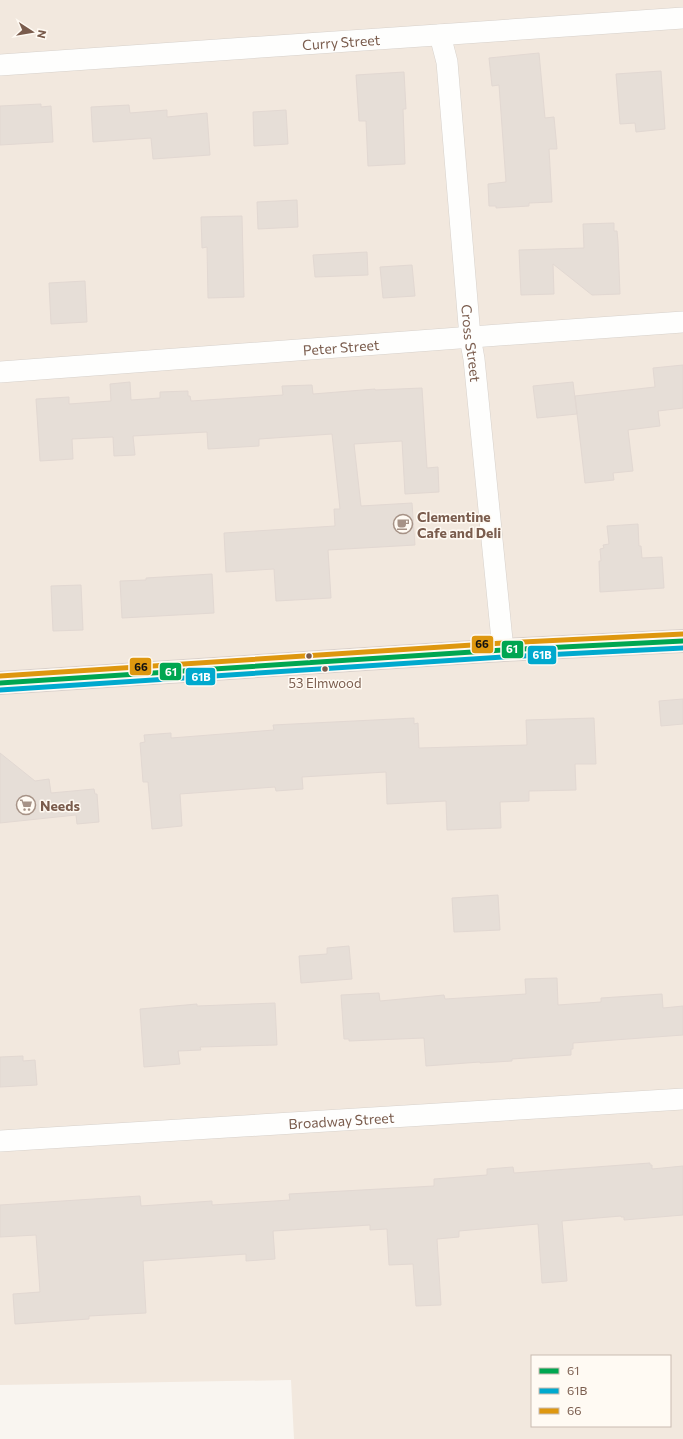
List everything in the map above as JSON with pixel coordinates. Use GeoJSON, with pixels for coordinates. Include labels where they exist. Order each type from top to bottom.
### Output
{"type":"FeatureCollection","features":[{"type":"Feature","properties":{"kind":"main road"},"geometry":{"type":"LineString","coordinates":[[0,683],[503,650],[683,641]]}},
{"type":"Feature","properties":{"kind":"street","name":"Curry Street"},"geometry":{"type":"LineString","coordinates":[[0,65],[683,18]]}},
{"type":"Feature","properties":{"kind":"street","name":"Cross Street"},"geometry":{"type":"LineString","coordinates":[[440,35],[447,62],[470,337],[474,359],[503,650]]}},
{"type":"Feature","properties":{"kind":"street","name":"Peter Street"},"geometry":{"type":"LineString","coordinates":[[0,372],[683,322]]}},
{"type":"Feature","properties":{"kind":"street","name":"Broadway Street"},"geometry":{"type":"LineString","coordinates":[[0,1141],[683,1099]]}},
{"type":"Feature","properties":{"kind":"shaded area"},"geometry":{"type":"Polygon","coordinates":[[[0,0],[683,0],[683,1439],[294,1439],[291,1380],[0,1385],[0,0]]]}},
{"type":"Feature","properties":{"kind":"building"},"geometry":{"type":"Polygon","coordinates":[[[539,53],[545,118],[554,117],[557,149],[549,149],[552,202],[529,203],[529,206],[496,208],[496,206],[489,206],[488,184],[506,182],[499,85],[492,86],[489,58],[539,53]]]}},
{"type":"Feature","properties":{"kind":"building"},"geometry":{"type":"Polygon","coordinates":[[[661,71],[665,129],[636,132],[635,123],[620,124],[616,74],[661,71]]]}},
{"type":"Feature","properties":{"kind":"building"},"geometry":{"type":"Polygon","coordinates":[[[404,72],[406,109],[403,109],[405,164],[368,166],[366,121],[359,121],[356,75],[404,72]]]}},
{"type":"Feature","properties":{"kind":"building"},"geometry":{"type":"Polygon","coordinates":[[[41,104],[41,107],[51,106],[53,142],[0,145],[0,106],[41,104]]]}},
{"type":"Feature","properties":{"kind":"building"},"geometry":{"type":"Polygon","coordinates":[[[129,105],[130,113],[167,110],[167,117],[207,113],[210,155],[153,159],[151,138],[93,142],[91,107],[129,105]]]}},
{"type":"Feature","properties":{"kind":"building"},"geometry":{"type":"Polygon","coordinates":[[[286,110],[288,144],[254,146],[253,112],[286,110]]]}},
{"type":"Feature","properties":{"kind":"building"},"geometry":{"type":"Polygon","coordinates":[[[297,200],[298,227],[258,229],[257,202],[297,200]]]}},
{"type":"Feature","properties":{"kind":"building"},"geometry":{"type":"Polygon","coordinates":[[[242,216],[244,297],[208,298],[207,247],[202,248],[201,217],[242,216]]]}},
{"type":"Feature","properties":{"kind":"building"},"geometry":{"type":"Polygon","coordinates":[[[614,223],[614,231],[617,231],[618,242],[620,294],[592,295],[553,264],[554,294],[521,295],[519,250],[584,248],[583,224],[614,223]]]}},
{"type":"Feature","properties":{"kind":"building"},"geometry":{"type":"Polygon","coordinates":[[[367,252],[368,275],[315,277],[313,255],[367,252]]]}},
{"type":"Feature","properties":{"kind":"building"},"geometry":{"type":"Polygon","coordinates":[[[412,265],[415,296],[383,298],[380,267],[412,265]]]}},
{"type":"Feature","properties":{"kind":"building"},"geometry":{"type":"Polygon","coordinates":[[[85,281],[87,322],[51,324],[49,283],[85,281]]]}},
{"type":"Feature","properties":{"kind":"building"},"geometry":{"type":"Polygon","coordinates":[[[683,365],[683,408],[658,411],[660,426],[628,430],[633,471],[613,473],[614,480],[585,483],[575,396],[655,387],[653,368],[683,365]]]}},
{"type":"Feature","properties":{"kind":"building"},"geometry":{"type":"Polygon","coordinates":[[[130,382],[131,400],[160,398],[160,392],[188,391],[188,396],[190,396],[191,401],[283,395],[282,386],[312,385],[313,394],[375,389],[422,388],[427,468],[438,467],[439,492],[405,494],[402,441],[354,444],[361,506],[412,503],[415,545],[328,550],[331,598],[276,601],[274,569],[226,572],[224,533],[335,526],[334,509],[340,509],[332,434],[259,439],[259,446],[208,449],[207,432],[133,436],[135,455],[114,456],[113,437],[72,439],[73,459],[40,461],[36,399],[69,397],[69,404],[111,401],[110,384],[130,382]]]}},
{"type":"Feature","properties":{"kind":"building"},"geometry":{"type":"Polygon","coordinates":[[[573,382],[577,414],[537,418],[533,386],[573,382]]]}},
{"type":"Feature","properties":{"kind":"building"},"geometry":{"type":"Polygon","coordinates":[[[638,524],[639,546],[641,546],[642,558],[662,557],[664,588],[600,592],[600,549],[604,548],[603,545],[609,544],[607,526],[638,524]]]}},
{"type":"Feature","properties":{"kind":"building"},"geometry":{"type":"Polygon","coordinates":[[[212,574],[214,613],[122,618],[120,581],[212,574]]]}},
{"type":"Feature","properties":{"kind":"building"},"geometry":{"type":"Polygon","coordinates":[[[81,585],[83,630],[53,631],[51,586],[81,585]]]}},
{"type":"Feature","properties":{"kind":"building"},"geometry":{"type":"Polygon","coordinates":[[[683,699],[683,724],[661,726],[659,701],[683,699]]]}},
{"type":"Feature","properties":{"kind":"building"},"geometry":{"type":"Polygon","coordinates":[[[414,718],[414,724],[418,723],[419,748],[527,745],[526,720],[594,718],[596,764],[575,764],[576,790],[529,791],[529,801],[500,802],[501,828],[447,830],[446,801],[387,804],[386,772],[302,777],[303,789],[276,791],[275,787],[180,794],[182,826],[152,829],[148,782],[143,782],[140,743],[145,742],[144,735],[171,733],[171,738],[274,730],[273,725],[414,718]]]}},
{"type":"Feature","properties":{"kind":"building"},"geometry":{"type":"Polygon","coordinates":[[[0,753],[35,781],[49,779],[51,793],[94,789],[95,794],[97,794],[99,822],[77,824],[76,815],[0,823],[0,753]]]}},
{"type":"Feature","properties":{"kind":"building"},"geometry":{"type":"Polygon","coordinates":[[[498,895],[500,930],[454,932],[452,898],[498,895]]]}},
{"type":"Feature","properties":{"kind":"building"},"geometry":{"type":"Polygon","coordinates":[[[349,946],[352,979],[301,983],[299,956],[327,954],[327,948],[349,946]]]}},
{"type":"Feature","properties":{"kind":"building"},"geometry":{"type":"Polygon","coordinates":[[[557,978],[558,1005],[601,1002],[601,998],[662,994],[663,1008],[683,1006],[683,1035],[573,1043],[571,1055],[512,1059],[512,1061],[426,1066],[424,1038],[349,1041],[349,1039],[344,1039],[341,995],[379,993],[380,1001],[444,995],[445,999],[526,994],[525,979],[557,978]]]}},
{"type":"Feature","properties":{"kind":"building"},"geometry":{"type":"Polygon","coordinates":[[[275,1003],[277,1045],[200,1047],[201,1050],[178,1051],[180,1064],[144,1067],[140,1009],[197,1004],[197,1006],[275,1003]]]}},
{"type":"Feature","properties":{"kind":"building"},"geometry":{"type":"Polygon","coordinates":[[[23,1056],[23,1061],[35,1060],[37,1085],[0,1087],[0,1057],[23,1056]]]}},
{"type":"Feature","properties":{"kind":"building"},"geometry":{"type":"Polygon","coordinates":[[[650,1163],[650,1165],[652,1165],[652,1169],[683,1166],[683,1215],[624,1220],[624,1217],[621,1216],[562,1221],[567,1281],[542,1283],[538,1224],[459,1231],[459,1237],[437,1239],[441,1305],[416,1306],[413,1264],[389,1265],[387,1229],[370,1230],[370,1225],[273,1231],[275,1259],[246,1261],[246,1254],[143,1261],[146,1313],[89,1316],[89,1319],[15,1324],[13,1294],[40,1292],[36,1235],[0,1237],[0,1205],[140,1196],[141,1206],[212,1201],[212,1205],[290,1200],[289,1194],[434,1186],[434,1179],[487,1175],[487,1169],[513,1167],[514,1173],[650,1163]]]}},
{"type":"Feature","properties":{"kind":"transit line","name":"66"},"geometry":{"type":"LineString","coordinates":[[0,676],[503,643],[683,634]]}},
{"type":"Feature","properties":{"kind":"transit line","name":"61"},"geometry":{"type":"LineString","coordinates":[[0,683],[503,650],[683,641]]}},
{"type":"Feature","properties":{"kind":"transit line","name":"61B"},"geometry":{"type":"LineString","coordinates":[[0,690],[503,657],[683,648]]}},
{"type":"Feature","properties":{"kind":"place","name":"Clementine Cafe and Deli"},"geometry":{"type":"Point","coordinates":[403,524]}},
{"type":"Feature","properties":{"kind":"place","name":"53 Elmwood"},"geometry":{"type":"Point","coordinates":[325,669]}},
{"type":"Feature","properties":{"kind":"place","name":"Needs"},"geometry":{"type":"Point","coordinates":[26,805]}}]}
